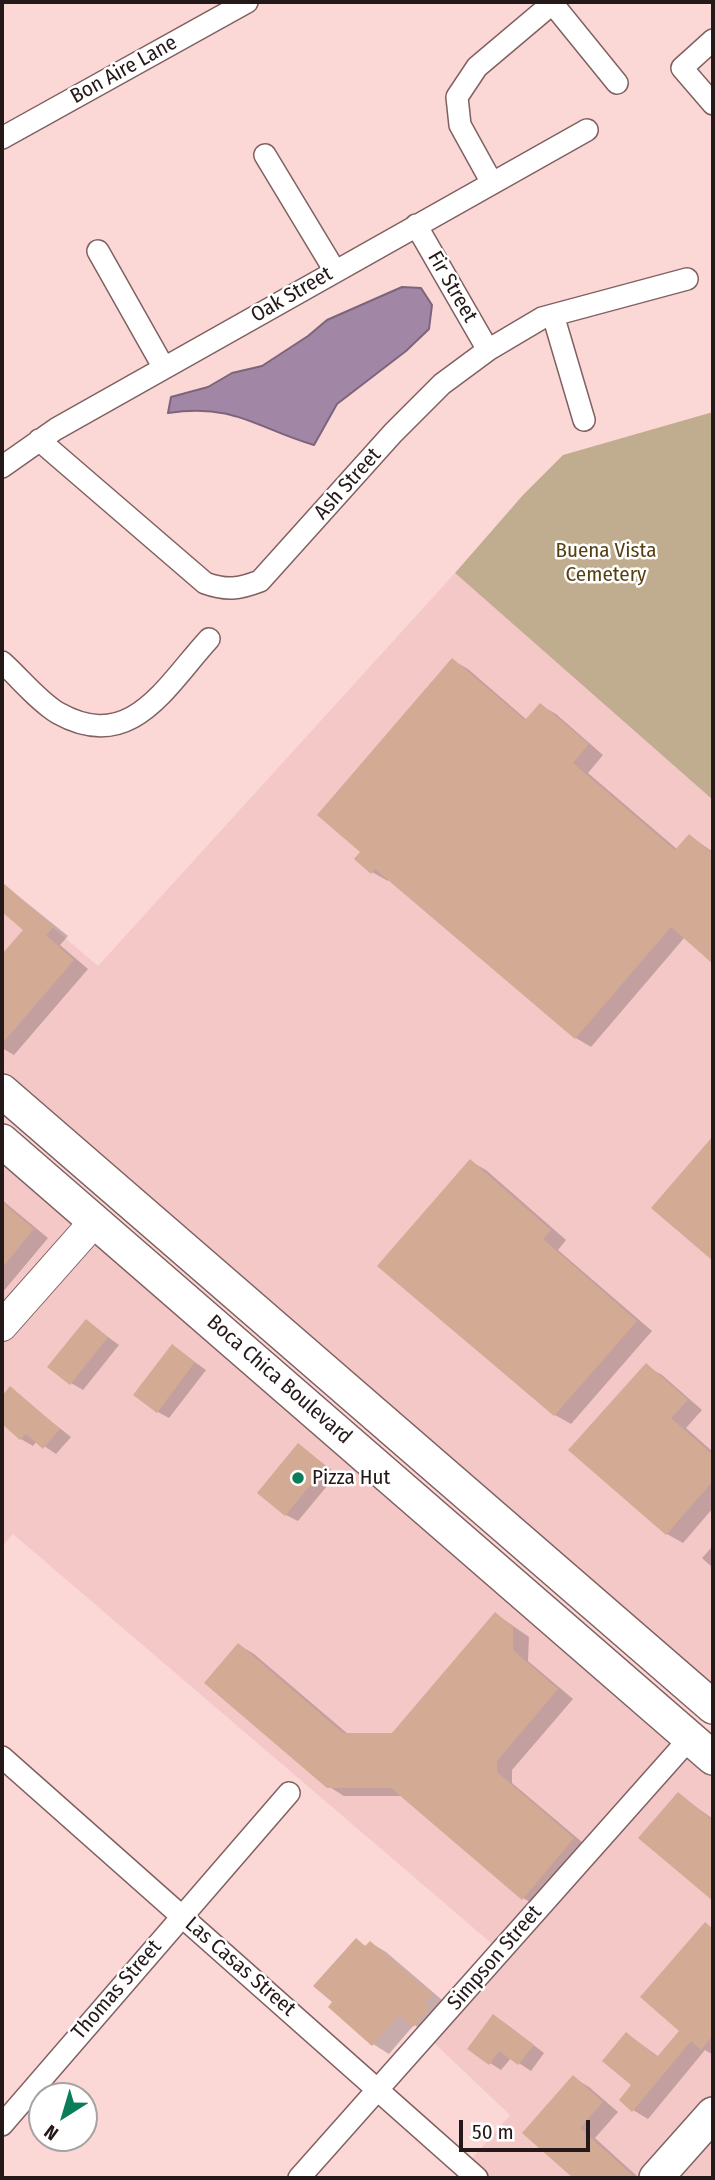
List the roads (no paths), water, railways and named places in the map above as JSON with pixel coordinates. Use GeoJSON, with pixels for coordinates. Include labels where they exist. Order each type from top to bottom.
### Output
{"type":"FeatureCollection","features":[{"type":"Feature","properties":{"kind":"main road","name":"Boca Chica Boulevard"},"geometry":{"type":"LineString","coordinates":[[2,1091],[713,1707]]}},
{"type":"Feature","properties":{"kind":"main road"},"geometry":{"type":"LineString","coordinates":[[2,1120],[78,1186],[97,1188],[104,1180]]}},
{"type":"Feature","properties":{"kind":"main road","name":"Boca Chica Boulevard"},"geometry":{"type":"LineString","coordinates":[[2,1141],[701,1748]]}},
{"type":"Feature","properties":{"kind":"main road"},"geometry":{"type":"LineString","coordinates":[[95,1221],[104,1216],[130,1224],[299,1372],[330,1375]]}},
{"type":"Feature","properties":{"kind":"main road"},"geometry":{"type":"LineString","coordinates":[[656,2178],[713,2114]]}},
{"type":"Feature","properties":{"kind":"street","name":"Bon Aire Lane"},"geometry":{"type":"LineString","coordinates":[[2,138],[247,2]]}},
{"type":"Feature","properties":{"kind":"street"},"geometry":{"type":"LineString","coordinates":[[492,183],[460,125],[457,97],[477,67],[553,3],[617,83]]}},
{"type":"Feature","properties":{"kind":"street"},"geometry":{"type":"LineString","coordinates":[[713,40],[682,68],[713,104]]}},
{"type":"Feature","properties":{"kind":"street","name":"Oak Street"},"geometry":{"type":"LineString","coordinates":[[2,467],[39,440],[587,130]]}},
{"type":"Feature","properties":{"kind":"street"},"geometry":{"type":"LineString","coordinates":[[265,155],[335,271]]}},
{"type":"Feature","properties":{"kind":"street","name":"Fir Street"},"geometry":{"type":"LineString","coordinates":[[416,225],[488,350]]}},
{"type":"Feature","properties":{"kind":"street"},"geometry":{"type":"LineString","coordinates":[[98,251],[164,368]]}},
{"type":"Feature","properties":{"kind":"street","name":"Ash Street"},"geometry":{"type":"LineString","coordinates":[[39,440],[205,583],[222,589],[237,590],[260,581],[393,433],[442,384],[488,350],[542,318],[687,279]]}},
{"type":"Feature","properties":{"kind":"street"},"geometry":{"type":"LineString","coordinates":[[553,316],[584,420]]}},
{"type":"Feature","properties":{"kind":"street"},"geometry":{"type":"LineString","coordinates":[[2,662],[57,712],[102,729],[138,717],[209,639]]}},
{"type":"Feature","properties":{"kind":"street"},"geometry":{"type":"LineString","coordinates":[[2,1326],[95,1221]]}},
{"type":"Feature","properties":{"kind":"street","name":"Simpson Street"},"geometry":{"type":"LineString","coordinates":[[299,2178],[701,1748]]}},
{"type":"Feature","properties":{"kind":"street","name":"Las Casas Street"},"geometry":{"type":"LineString","coordinates":[[2,1757],[477,2178]]}},
{"type":"Feature","properties":{"kind":"street","name":"Thomas Street"},"geometry":{"type":"LineString","coordinates":[[2,2125],[289,1793]]}},
{"type":"Feature","properties":{"kind":"place","name":"Pizza Hut"},"geometry":{"type":"Point","coordinates":[298,1478]}},
{"type":"Feature","properties":{"kind":"park label","name":"Buena Vista Cemetery"},"geometry":{"type":"Point","coordinates":[606,563]}}]}
